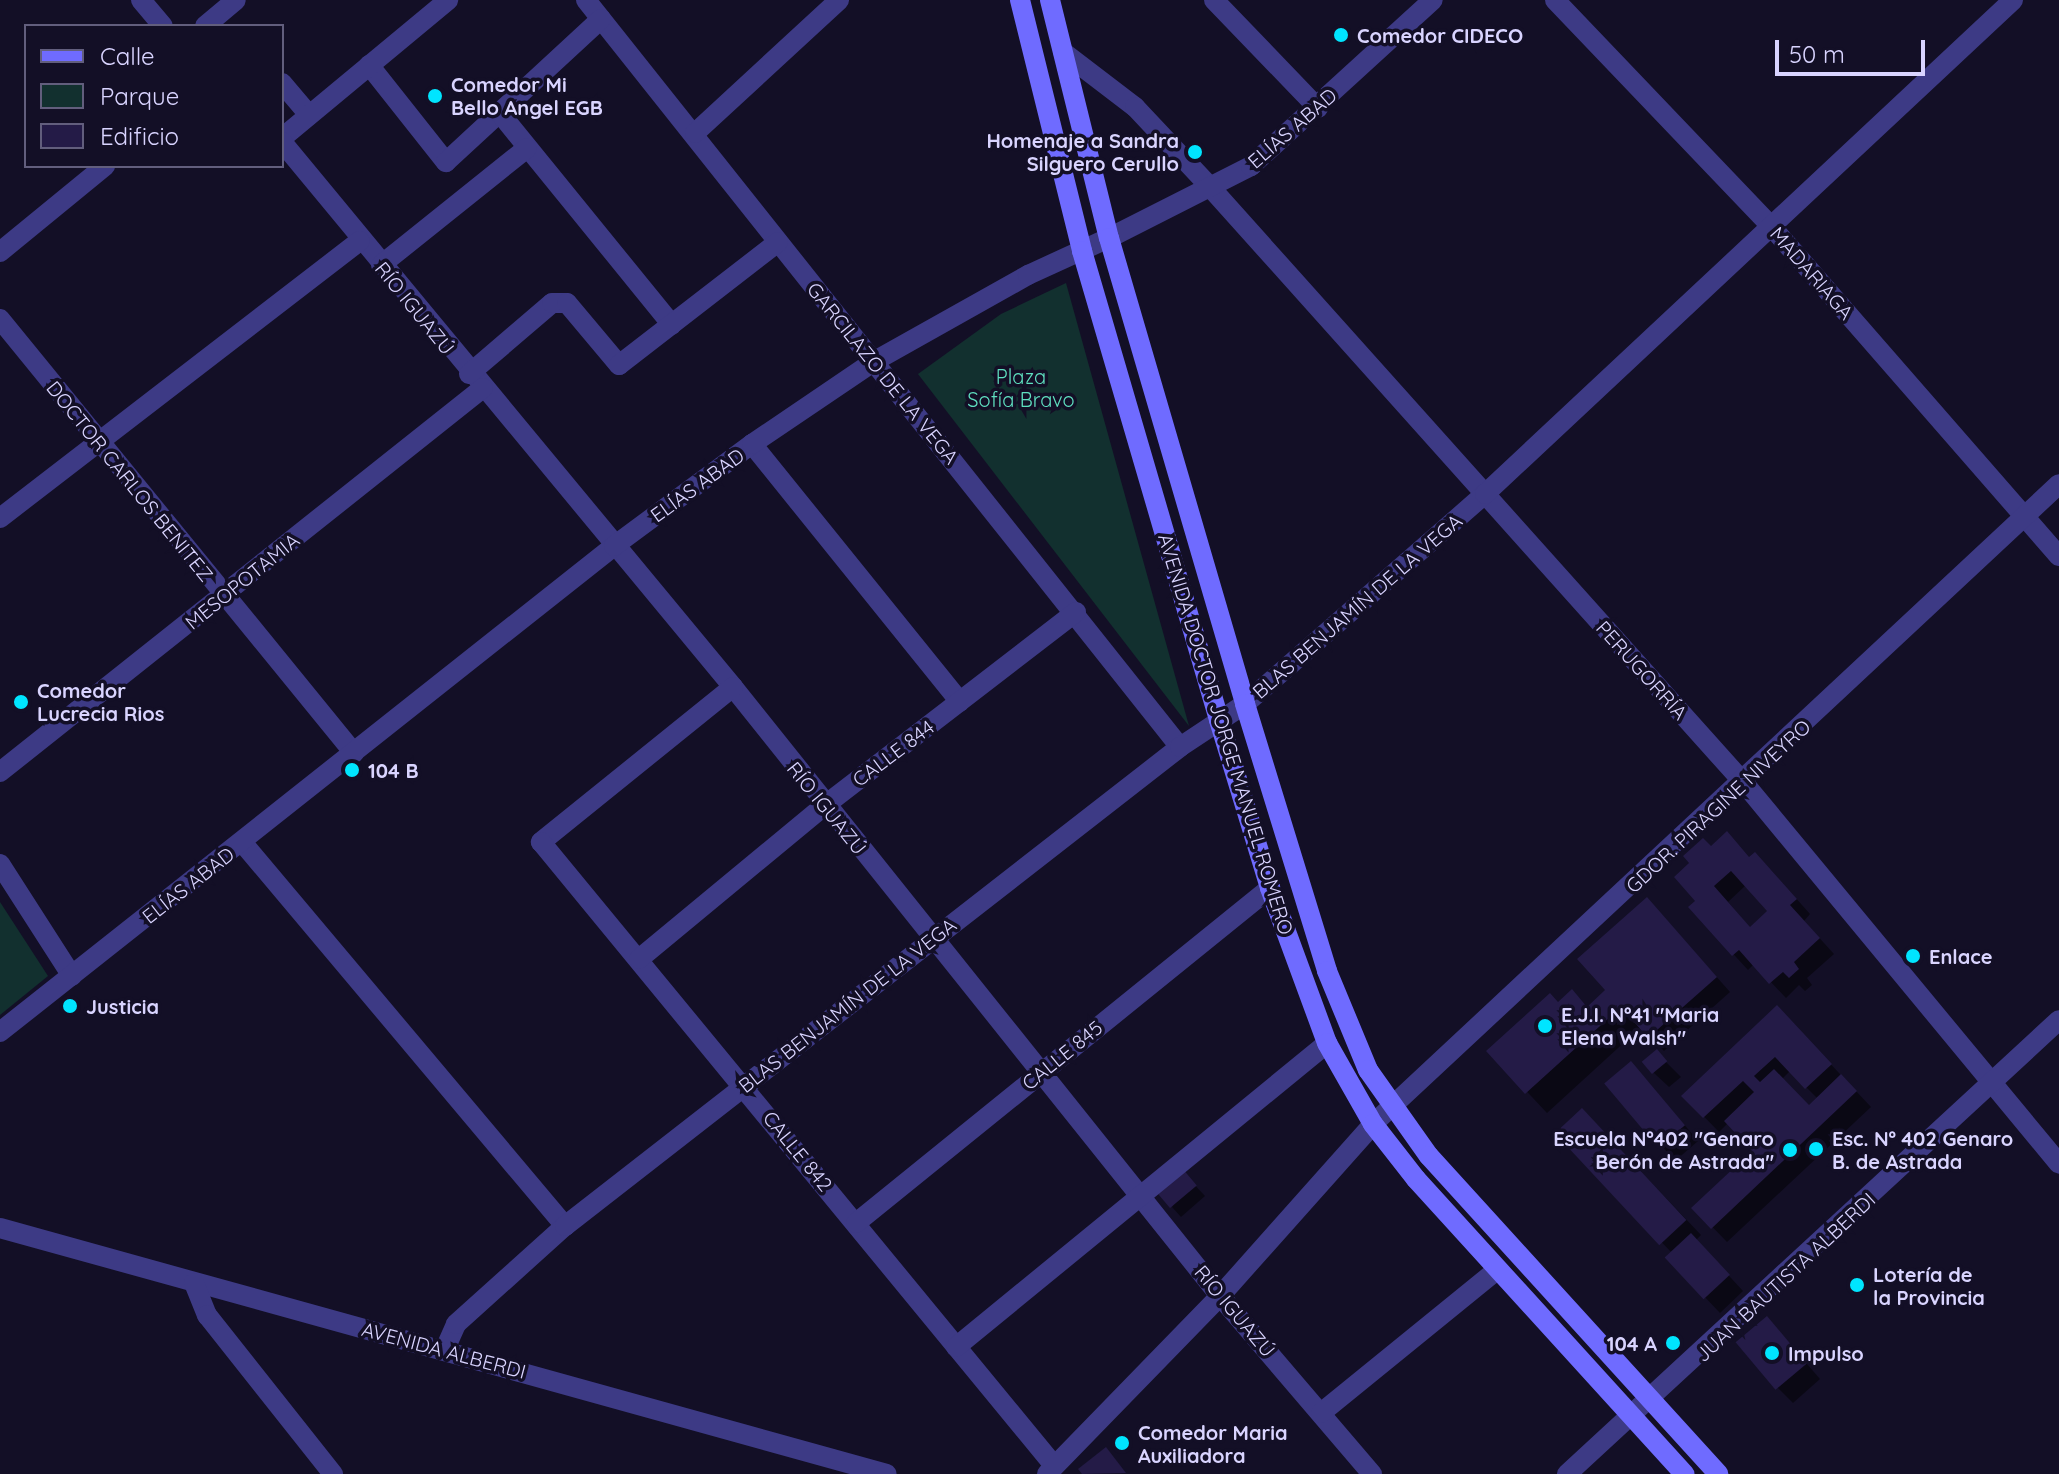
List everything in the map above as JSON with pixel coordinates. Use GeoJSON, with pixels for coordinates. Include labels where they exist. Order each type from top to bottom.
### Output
{"type":"FeatureCollection","features":[{"type":"Feature","properties":{"kind":"main road","name":"AVENIDA DOCTOR JORGE MANUEL ROMERO"},"geometry":{"type":"LineString","coordinates":[[1020,0],[1082,251],[1219,720],[1270,888],[1327,1043],[1373,1124],[1496,1271],[1684,1474]]}},
{"type":"Feature","properties":{"kind":"main road","name":"AVENIDA DOCTOR JORGE MANUEL ROMERO"},"geometry":{"type":"LineString","coordinates":[[1050,0],[1109,238],[1245,704],[1327,971],[1368,1070],[1392,1109],[1718,1474]]}},
{"type":"Feature","properties":{"kind":"street"},"geometry":{"type":"LineString","coordinates":[[141,0],[161,24]]}},
{"type":"Feature","properties":{"kind":"street","name":"GARCILAZO DE LA VEGA"},"geometry":{"type":"LineString","coordinates":[[586,0],[1076,612],[1180,747]]}},
{"type":"Feature","properties":{"kind":"street"},"geometry":{"type":"LineString","coordinates":[[695,133],[839,0]]}},
{"type":"Feature","properties":{"kind":"street"},"geometry":{"type":"LineString","coordinates":[[1214,0],[1318,108]]}},
{"type":"Feature","properties":{"kind":"street","name":"ELÍAS ABAD"},"geometry":{"type":"LineString","coordinates":[[0,1032],[614,546],[752,444],[873,362],[1251,166],[1433,0]]}},
{"type":"Feature","properties":{"kind":"street","name":"MADARIAGA"},"geometry":{"type":"LineString","coordinates":[[1555,0],[1771,226],[2059,556]]}},
{"type":"Feature","properties":{"kind":"street","name":"BLAS BENJAMÍN DE LA VEGA"},"geometry":{"type":"LineString","coordinates":[[445,1349],[456,1324],[565,1226],[1180,747],[1245,704],[1485,494],[2013,0]]}},
{"type":"Feature","properties":{"kind":"street"},"geometry":{"type":"LineString","coordinates":[[284,138],[438,3]]}},
{"type":"Feature","properties":{"kind":"street"},"geometry":{"type":"LineString","coordinates":[[369,65],[446,162],[601,19]]}},
{"type":"Feature","properties":{"kind":"street","name":"PERUGORRÍA"},"geometry":{"type":"LineString","coordinates":[[1063,52],[1135,107],[1211,188],[1744,783],[2059,1164]]}},
{"type":"Feature","properties":{"kind":"street"},"geometry":{"type":"LineString","coordinates":[[284,85],[309,115]]}},
{"type":"Feature","properties":{"kind":"street"},"geometry":{"type":"LineString","coordinates":[[499,112],[672,325],[778,242]]}},
{"type":"Feature","properties":{"kind":"street","name":"RÍO IGUAZÚ"},"geometry":{"type":"LineString","coordinates":[[284,143],[360,241],[733,687],[824,806],[935,937],[1220,1296],[1372,1474]]}},
{"type":"Feature","properties":{"kind":"street"},"geometry":{"type":"LineString","coordinates":[[381,265],[527,148]]}},
{"type":"Feature","properties":{"kind":"street"},"geometry":{"type":"LineString","coordinates":[[0,252],[103,168]]}},
{"type":"Feature","properties":{"kind":"street"},"geometry":{"type":"LineString","coordinates":[[0,518],[96,440],[360,241]]}},
{"type":"Feature","properties":{"kind":"street","name":"MESOPOTAMIA"},"geometry":{"type":"LineString","coordinates":[[0,772],[223,597],[476,381],[552,303],[567,303],[619,365],[672,325]]}},
{"type":"Feature","properties":{"kind":"street","name":"DOCTOR CARLOS BENITEZ"},"geometry":{"type":"LineString","coordinates":[[0,319],[223,597],[354,753]]}},
{"type":"Feature","properties":{"kind":"street"},"geometry":{"type":"LineString","coordinates":[[752,444],[960,702]]}},
{"type":"Feature","properties":{"kind":"street","name":"GDOR. PIRAGINE NIVEYRO"},"geometry":{"type":"LineString","coordinates":[[1049,1468],[1220,1296],[1373,1124],[1744,783],[2059,484]]}},
{"type":"Feature","properties":{"kind":"street","name":"CALLE 844"},"geometry":{"type":"LineString","coordinates":[[639,959],[824,806],[1076,612]]}},
{"type":"Feature","properties":{"kind":"street","name":"CALLE 842"},"geometry":{"type":"LineString","coordinates":[[733,687],[541,842],[744,1084],[956,1347],[1049,1468]]}},
{"type":"Feature","properties":{"kind":"street"},"geometry":{"type":"LineString","coordinates":[[242,842],[565,1226]]}},
{"type":"Feature","properties":{"kind":"street"},"geometry":{"type":"LineString","coordinates":[[0,864],[72,976]]}},
{"type":"Feature","properties":{"kind":"street","name":"CALLE 845"},"geometry":{"type":"LineString","coordinates":[[856,1223],[1270,888]]}},
{"type":"Feature","properties":{"kind":"street","name":"JUAN BAUTISTA ALBERDI"},"geometry":{"type":"LineString","coordinates":[[1651,1402],[2059,1020]]}},
{"type":"Feature","properties":{"kind":"street"},"geometry":{"type":"LineString","coordinates":[[956,1347],[1327,1043]]}},
{"type":"Feature","properties":{"kind":"street","name":"AVENIDA ALBERDI"},"geometry":{"type":"LineString","coordinates":[[0,1228],[887,1474]]}},
{"type":"Feature","properties":{"kind":"street"},"geometry":{"type":"LineString","coordinates":[[1321,1413],[1496,1271]]}},
{"type":"Feature","properties":{"kind":"street"},"geometry":{"type":"LineString","coordinates":[[194,1283],[207,1315],[333,1474]]}},
{"type":"Feature","properties":{"kind":"street"},"geometry":{"type":"LineString","coordinates":[[1567,1474],[1651,1402]]}},
{"type":"Feature","properties":{"kind":"green space","name":"Plaza Sofía Bravo"},"geometry":{"type":"Polygon","coordinates":[[[1066,283],[1189,726],[918,374],[1001,314],[1066,283]]]}},
{"type":"Feature","properties":{"kind":"green space"},"geometry":{"type":"Polygon","coordinates":[[[0,902],[48,976],[0,1015],[0,902]]]}},
{"type":"Feature","properties":{"kind":"building"},"geometry":{"type":"Polygon","coordinates":[[[1727,831],[1749,857],[1755,852],[1797,899],[1790,905],[1820,938],[1794,962],[1799,969],[1789,978],[1783,972],[1769,984],[1739,950],[1732,956],[1688,907],[1695,901],[1674,877],[1689,863],[1683,856],[1703,838],[1711,846],[1727,831]],[[1731,871],[1714,886],[1750,927],[1767,911],[1731,871]]]}},
{"type":"Feature","properties":{"kind":"building"},"geometry":{"type":"Polygon","coordinates":[[[1647,897],[1717,977],[1648,1038],[1621,1007],[1525,1094],[1486,1051],[1550,993],[1558,1002],[1572,989],[1587,1007],[1605,990],[1577,959],[1647,897]]]}},
{"type":"Feature","properties":{"kind":"building","name":"Escuela Nº402 \"Genaro Berón de Astrada\""},"geometry":{"type":"Polygon","coordinates":[[[1777,1005],[1832,1064],[1805,1089],[1775,1057],[1754,1076],[1760,1082],[1774,1069],[1809,1105],[1841,1074],[1857,1091],[1711,1229],[1691,1208],[1752,1151],[1724,1121],[1754,1092],[1743,1081],[1703,1118],[1681,1096],[1777,1005]]]}},
{"type":"Feature","properties":{"kind":"building"},"geometry":{"type":"Polygon","coordinates":[[[1657,1049],[1667,1061],[1652,1074],[1642,1062],[1657,1049]]]}},
{"type":"Feature","properties":{"kind":"building"},"geometry":{"type":"Polygon","coordinates":[[[1631,1061],[1685,1125],[1658,1148],[1604,1083],[1631,1061]]]}},
{"type":"Feature","properties":{"kind":"building"},"geometry":{"type":"Polygon","coordinates":[[[1582,1108],[1686,1220],[1659,1245],[1555,1133],[1582,1108]]]}},
{"type":"Feature","properties":{"kind":"building"},"geometry":{"type":"Polygon","coordinates":[[[1182,1168],[1197,1186],[1170,1208],[1155,1190],[1182,1168]]]}},
{"type":"Feature","properties":{"kind":"building"},"geometry":{"type":"Polygon","coordinates":[[[1691,1233],[1730,1275],[1704,1299],[1665,1258],[1691,1233]]]}},
{"type":"Feature","properties":{"kind":"building","name":"Impulso"},"geometry":{"type":"Polygon","coordinates":[[[1767,1316],[1807,1363],[1775,1390],[1736,1342],[1767,1316]]]}},
{"type":"Feature","properties":{"kind":"building"},"geometry":{"type":"Polygon","coordinates":[[[1106,1447],[1126,1473],[1082,1474],[1078,1469],[1106,1447]]]}},
{"type":"Feature","properties":{"kind":"place","name":"Comedor CIDECO"},"geometry":{"type":"Point","coordinates":[1341,35]}},
{"type":"Feature","properties":{"kind":"place","name":"Comedor Mi Bello Angel EGB"},"geometry":{"type":"Point","coordinates":[435,96]}},
{"type":"Feature","properties":{"kind":"place","name":"Homenaje a Sandra Silguero Cerullo"},"geometry":{"type":"Point","coordinates":[1195,152]}},
{"type":"Feature","properties":{"kind":"place","name":"Comedor Lucrecia Rios"},"geometry":{"type":"Point","coordinates":[21,702]}},
{"type":"Feature","properties":{"kind":"place","name":"104 B"},"geometry":{"type":"Point","coordinates":[352,770]}},
{"type":"Feature","properties":{"kind":"place","name":"Enlace"},"geometry":{"type":"Point","coordinates":[1913,956]}},
{"type":"Feature","properties":{"kind":"place","name":"Justicia"},"geometry":{"type":"Point","coordinates":[70,1006]}},
{"type":"Feature","properties":{"kind":"place","name":"E.J.I. Nº41 \"Maria Elena Walsh\""},"geometry":{"type":"Point","coordinates":[1545,1026]}},
{"type":"Feature","properties":{"kind":"place","name":"Esc. Nº 402 Genaro B. de Astrada"},"geometry":{"type":"Point","coordinates":[1816,1149]}},
{"type":"Feature","properties":{"kind":"place","name":"Escuela Nº402 \"Genaro Berón de Astrada\""},"geometry":{"type":"Point","coordinates":[1790,1150]}},
{"type":"Feature","properties":{"kind":"place","name":"Lotería de la Provincia"},"geometry":{"type":"Point","coordinates":[1857,1285]}},
{"type":"Feature","properties":{"kind":"place","name":"104 A"},"geometry":{"type":"Point","coordinates":[1673,1343]}},
{"type":"Feature","properties":{"kind":"place","name":"Impulso"},"geometry":{"type":"Point","coordinates":[1772,1353]}},
{"type":"Feature","properties":{"kind":"place","name":"Comedor Maria Auxiliadora"},"geometry":{"type":"Point","coordinates":[1122,1443]}}]}
